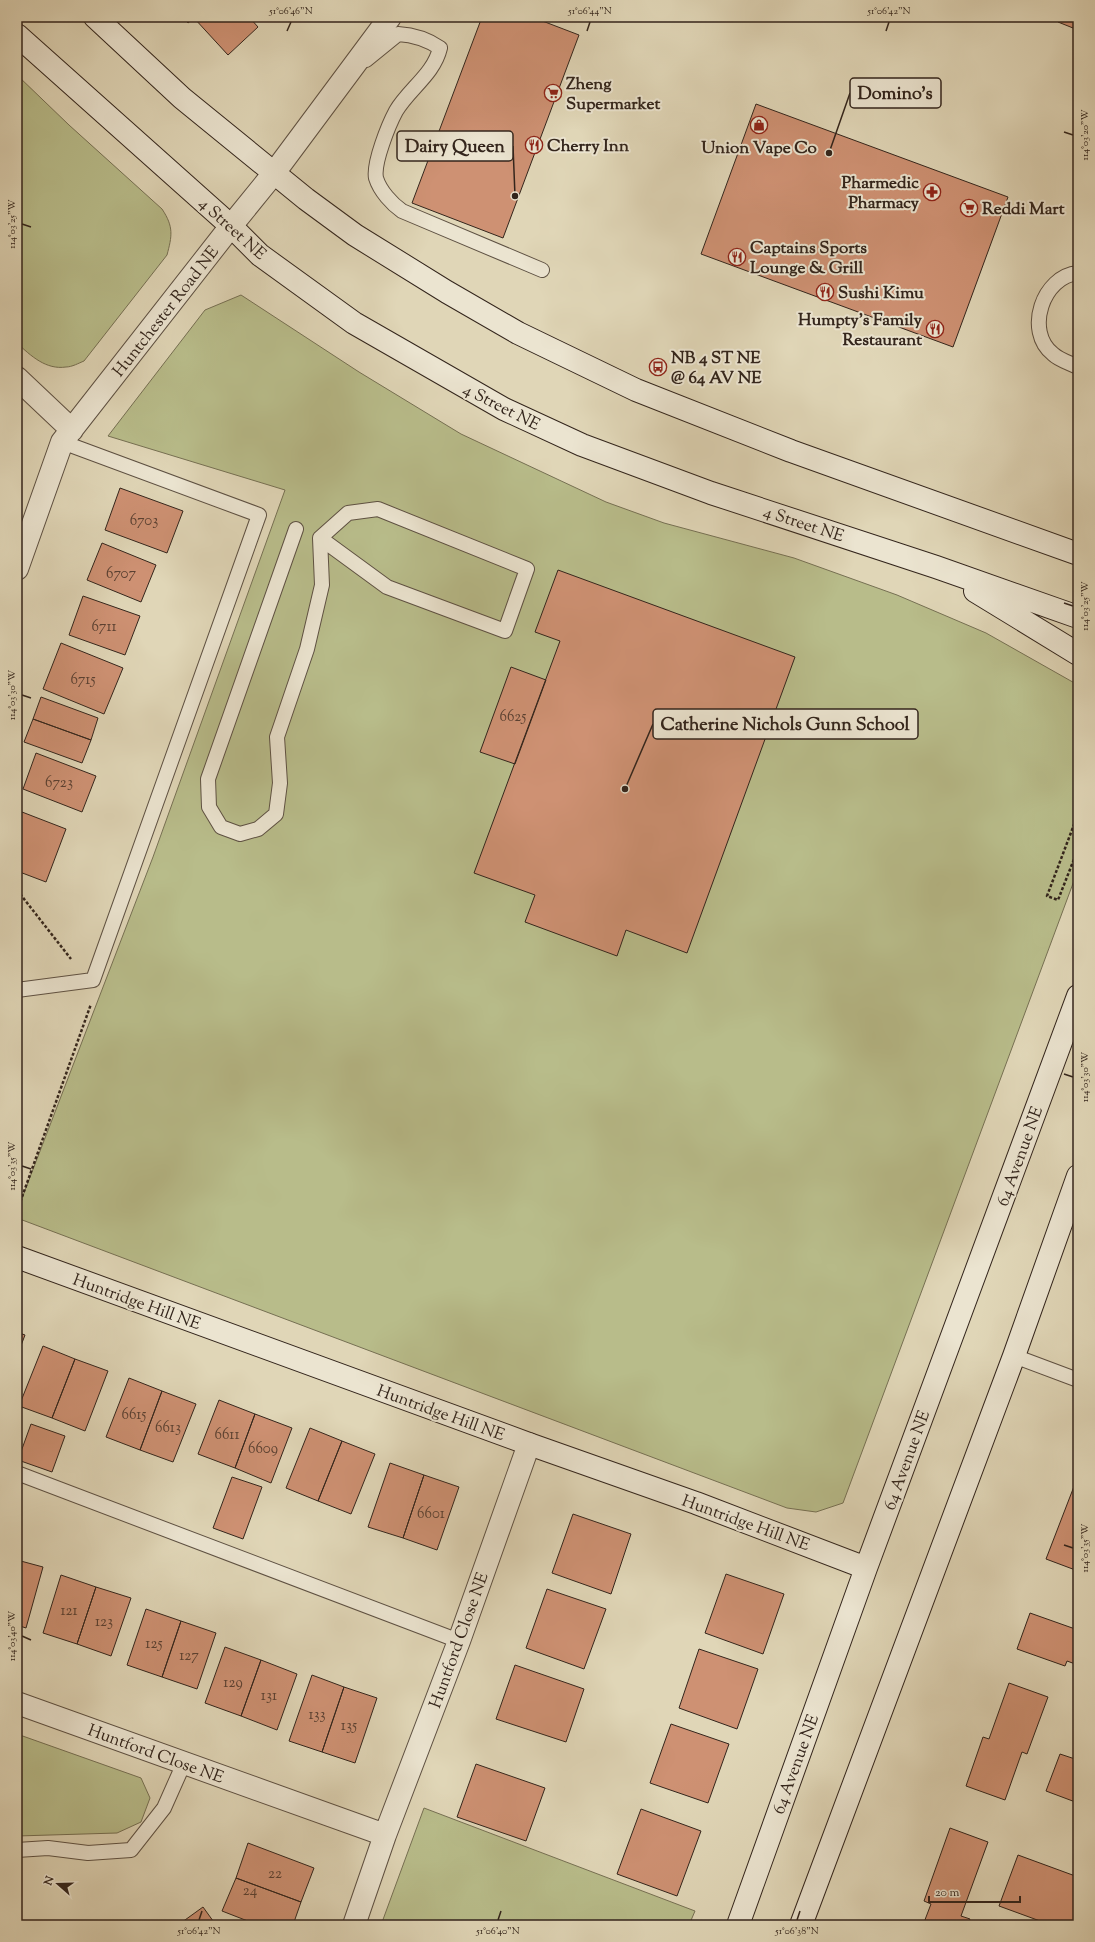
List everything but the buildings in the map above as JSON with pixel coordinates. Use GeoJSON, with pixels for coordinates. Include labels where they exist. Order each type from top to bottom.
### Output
{"type":"FeatureCollection","features":[{"type":"Feature","properties":{"kind":"main road"},"geometry":{"type":"LineString","coordinates":[[95,17],[182,98],[237,141],[274,173],[355,235],[447,292],[518,333],[636,390],[791,451],[1078,554]]}},
{"type":"Feature","properties":{"kind":"main road","name":"Huntchester Road NE"},"geometry":{"type":"LineString","coordinates":[[17,569],[67,436],[274,173],[390,17]]}},
{"type":"Feature","properties":{"kind":"main road","name":"4 Street NE"},"geometry":{"type":"LineString","coordinates":[[17,35],[231,226],[260,255],[354,323],[504,409],[582,445],[711,493],[1078,617]]}},
{"type":"Feature","properties":{"kind":"main road"},"geometry":{"type":"LineString","coordinates":[[17,378],[67,436]]}},
{"type":"Feature","properties":{"kind":"main road"},"geometry":{"type":"LineString","coordinates":[[936,568],[1078,654]]}},
{"type":"Feature","properties":{"kind":"main road","name":"64 Avenue NE"},"geometry":{"type":"LineString","coordinates":[[738,1925],[866,1568],[1078,996]]}},
{"type":"Feature","properties":{"kind":"main road"},"geometry":{"type":"LineString","coordinates":[[801,1925],[1014,1356],[1078,1176]]}},
{"type":"Feature","properties":{"kind":"main road","name":"Huntridge Hill NE"},"geometry":{"type":"LineString","coordinates":[[17,1257],[529,1444],[696,1503],[866,1568]]}},
{"type":"Feature","properties":{"kind":"main road","name":"Huntford Close NE"},"geometry":{"type":"LineString","coordinates":[[354,1925],[385,1835],[459,1641],[529,1444]]}},
{"type":"Feature","properties":{"kind":"main road","name":"Huntford Close NE"},"geometry":{"type":"LineString","coordinates":[[17,1703],[385,1835]]}},
{"type":"Feature","properties":{"kind":"lane"},"geometry":{"type":"LineString","coordinates":[[350,72],[398,34],[415,36],[432,42],[440,48],[437,60],[396,110],[380,148],[376,177],[393,205],[402,211],[542,270]]}},
{"type":"Feature","properties":{"kind":"lane"},"geometry":{"type":"LineString","coordinates":[[1078,273],[1059,278],[1044,297],[1037,326],[1043,341],[1053,354],[1078,367]]}},
{"type":"Feature","properties":{"kind":"lane"},"geometry":{"type":"LineString","coordinates":[[17,990],[94,980],[259,516],[67,436]]}},
{"type":"Feature","properties":{"kind":"lane"},"geometry":{"type":"LineString","coordinates":[[378,509],[527,569],[506,631],[387,587],[320,538],[348,513],[378,509]]}},
{"type":"Feature","properties":{"kind":"lane"},"geometry":{"type":"LineString","coordinates":[[296,529],[208,779],[209,807],[221,827],[240,834],[258,829],[276,814],[280,783],[277,737],[307,649],[322,586],[320,538]]}},
{"type":"Feature","properties":{"kind":"lane"},"geometry":{"type":"LineString","coordinates":[[1014,1356],[1077,1376]]}},
{"type":"Feature","properties":{"kind":"lane"},"geometry":{"type":"LineString","coordinates":[[17,1473],[459,1641]]}},
{"type":"Feature","properties":{"kind":"lane"},"geometry":{"type":"LineString","coordinates":[[17,1850],[48,1848],[88,1853],[131,1850],[164,1808],[184,1763]]}},
{"type":"Feature","properties":{"kind":"path"},"geometry":{"type":"LineString","coordinates":[[1078,814],[1047,896],[1058,900],[1078,849]]}},
{"type":"Feature","properties":{"kind":"path"},"geometry":{"type":"LineString","coordinates":[[17,890],[68,957],[94,980],[94,998],[17,1211]]}},
{"type":"Feature","properties":{"kind":"green space"},"geometry":{"type":"Polygon","coordinates":[[[17,75],[69,125],[162,209],[169,221],[170,226],[171,237],[167,255],[84,361],[68,367],[45,364],[33,357],[17,343],[17,75]]]}},
{"type":"Feature","properties":{"kind":"green space"},"geometry":{"type":"Polygon","coordinates":[[[241,295],[359,372],[461,434],[606,502],[664,523],[794,558],[897,595],[986,633],[1078,685],[1078,870],[843,1503],[816,1512],[787,1508],[17,1218],[17,1211],[153,857],[285,490],[108,436],[205,310],[241,295]]]}},
{"type":"Feature","properties":{"kind":"green space"},"geometry":{"type":"Polygon","coordinates":[[[17,1734],[141,1778],[150,1798],[141,1822],[117,1833],[17,1836],[17,1734]]]}},
{"type":"Feature","properties":{"kind":"green space"},"geometry":{"type":"Polygon","coordinates":[[[424,1808],[695,1911],[689,1925],[381,1925],[424,1808]]]}},
{"type":"Feature","properties":{"kind":"place","name":"Zheng Supermarket"},"geometry":{"type":"Point","coordinates":[553,93]}},
{"type":"Feature","properties":{"kind":"place","name":"Union Vape Co"},"geometry":{"type":"Point","coordinates":[759,125]}},
{"type":"Feature","properties":{"kind":"place","name":"Cherry Inn"},"geometry":{"type":"Point","coordinates":[534,145]}},
{"type":"Feature","properties":{"kind":"place","name":"Domino's"},"geometry":{"type":"Point","coordinates":[829,153]}},
{"type":"Feature","properties":{"kind":"place","name":"Pharmedic Pharmacy"},"geometry":{"type":"Point","coordinates":[932,192]}},
{"type":"Feature","properties":{"kind":"place","name":"Dairy Queen"},"geometry":{"type":"Point","coordinates":[515,196]}},
{"type":"Feature","properties":{"kind":"place","name":"Reddi Mart"},"geometry":{"type":"Point","coordinates":[969,208]}},
{"type":"Feature","properties":{"kind":"place","name":"Captains Sports Lounge & Grill"},"geometry":{"type":"Point","coordinates":[737,257]}},
{"type":"Feature","properties":{"kind":"place","name":"Sushi Kimu"},"geometry":{"type":"Point","coordinates":[825,292]}},
{"type":"Feature","properties":{"kind":"place","name":"Humpty's Family Restaurant"},"geometry":{"type":"Point","coordinates":[935,329]}},
{"type":"Feature","properties":{"kind":"place","name":"NB 4 ST NE @ 64 AV NE"},"geometry":{"type":"Point","coordinates":[658,367]}},
{"type":"Feature","properties":{"kind":"place","name":"Catherine Nichols Gunn School"},"geometry":{"type":"Point","coordinates":[625,789]}}]}
